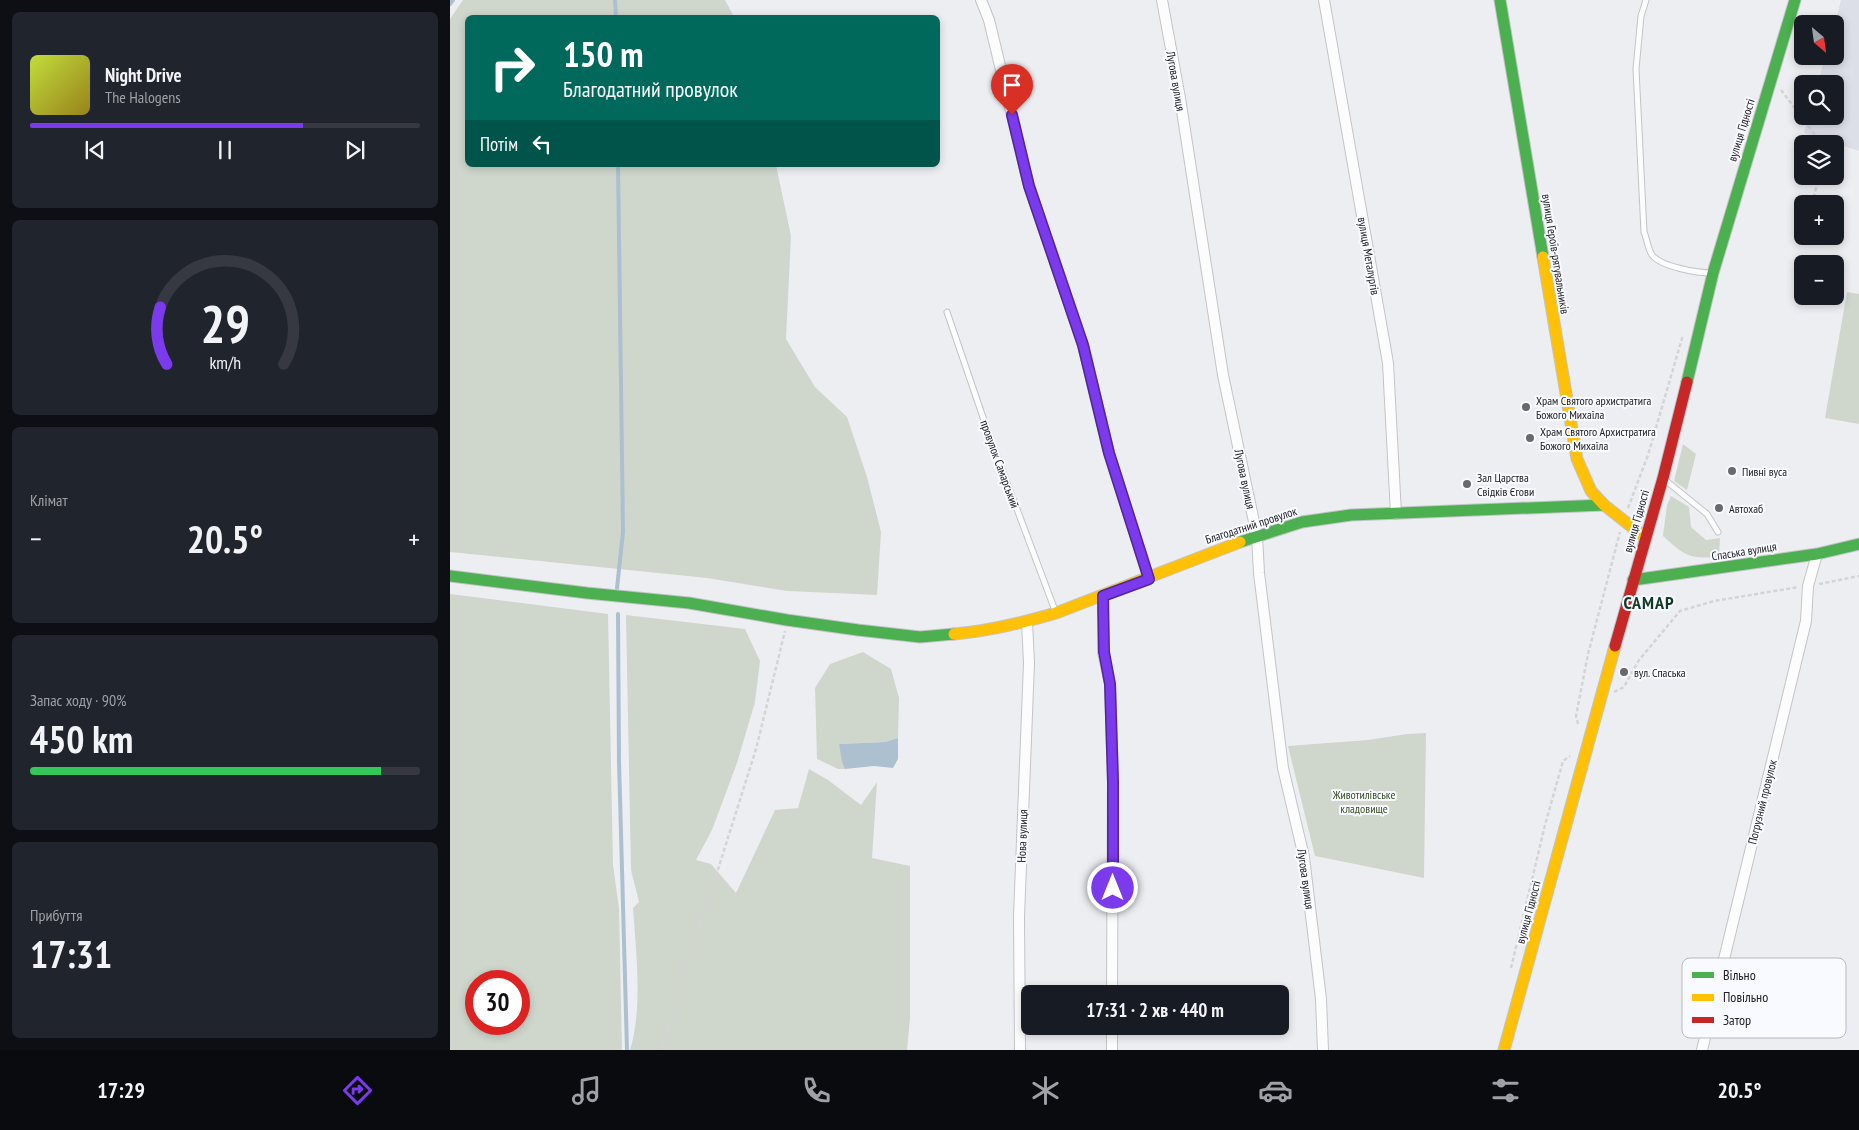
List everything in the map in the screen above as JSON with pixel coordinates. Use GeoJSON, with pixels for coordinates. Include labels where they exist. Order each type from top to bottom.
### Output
{"type":"FeatureCollection","features":[{"type":"Feature","properties":{"kind":"street"},"geometry":{"type":"LineString","coordinates":[[981,0],[989,20],[1029,186],[1083,345],[1109,453],[1149,579]]}},
{"type":"Feature","properties":{"kind":"street","name":"Лугова вулиця"},"geometry":{"type":"LineString","coordinates":[[1162,0],[1180,98],[1223,375],[1257,536],[1259,573],[1283,768],[1304,857],[1321,999],[1323,1050]]}},
{"type":"Feature","properties":{"kind":"street","name":"вулиця Металургів"},"geometry":{"type":"LineString","coordinates":[[1324,0],[1388,363],[1396,514]]}},
{"type":"Feature","properties":{"kind":"street","name":"вулиця Героїв-рятувальників"},"geometry":{"type":"LineString","coordinates":[[1500,0],[1577,459],[1591,491],[1604,505],[1646,538]]}},
{"type":"Feature","properties":{"kind":"street","name":"вулиця Гідності"},"geometry":{"type":"LineString","coordinates":[[1504,1050],[1600,696],[1663,478],[1713,273],[1794,0]]}},
{"type":"Feature","properties":{"kind":"street","name":"Благодатний провулок"},"geometry":{"type":"LineString","coordinates":[[450,576],[586,593],[689,603],[788,620],[920,637],[979,632],[1027,622],[1149,579],[1257,536],[1302,522],[1351,515],[1604,505]]}},
{"type":"Feature","properties":{"kind":"street","name":"Спаська вулиця"},"geometry":{"type":"LineString","coordinates":[[1633,580],[1817,554],[1859,544]]}},
{"type":"Feature","properties":{"kind":"street","name":"Погрузний провулок"},"geometry":{"type":"LineString","coordinates":[[1724,958],[1806,621],[1808,586],[1817,554]]}},
{"type":"Feature","properties":{"kind":"street"},"geometry":{"type":"LineString","coordinates":[[1103,596],[1104,652],[1110,684],[1113,782],[1112,985]]}},
{"type":"Feature","properties":{"kind":"street","name":"Нова вулиця"},"geometry":{"type":"LineString","coordinates":[[1020,1050],[1019,916],[1029,663],[1027,622]]}},
{"type":"Feature","properties":{"kind":"street"},"geometry":{"type":"LineString","coordinates":[[1112,1035],[1112,1050]]}},
{"type":"Feature","properties":{"kind":"lane"},"geometry":{"type":"LineString","coordinates":[[1646,0],[1641,16],[1636,69],[1644,232],[1650,251],[1658,261],[1701,273],[1713,273]]}},
{"type":"Feature","properties":{"kind":"lane","name":"провулок Самарський"},"geometry":{"type":"LineString","coordinates":[[947,312],[988,432],[1056,613]]}},
{"type":"Feature","properties":{"kind":"lane"},"geometry":{"type":"LineString","coordinates":[[1663,478],[1708,514],[1718,532]]}},
{"type":"Feature","properties":{"kind":"path"},"geometry":{"type":"LineString","coordinates":[[1781,90],[1815,135]]}},
{"type":"Feature","properties":{"kind":"path"},"geometry":{"type":"LineString","coordinates":[[1578,725],[1576,716],[1588,654],[1624,521]]}},
{"type":"Feature","properties":{"kind":"path"},"geometry":{"type":"LineString","coordinates":[[1600,696],[1624,687],[1639,660],[1680,611],[1714,601],[1859,576]]}},
{"type":"Feature","properties":{"kind":"path"},"geometry":{"type":"LineString","coordinates":[[661,1050],[756,749],[788,620]]}},
{"type":"Feature","properties":{"kind":"path"},"geometry":{"type":"LineString","coordinates":[[1511,969],[1545,825],[1564,761],[1575,752]]}},
{"type":"Feature","properties":{"kind":"shaded area"},"geometry":{"type":"Polygon","coordinates":[[[1841,0],[1859,0],[1859,151],[1844,146],[1844,135],[1810,135],[1804,133],[1806,125],[1844,125],[1844,75],[1820,75],[1823,65],[1844,65],[1844,15],[1837,15],[1841,0]]]}},
{"type":"Feature","properties":{"kind":"green space"},"geometry":{"type":"Polygon","coordinates":[[[463,0],[725,0],[733,15],[465,15],[465,167],[776,167],[791,236],[786,339],[815,387],[847,417],[867,477],[881,532],[877,595],[787,591],[707,578],[450,552],[450,19],[463,0]]]}},
{"type":"Feature","properties":{"kind":"green space"},"geometry":{"type":"Polygon","coordinates":[[[1847,292],[1859,294],[1859,424],[1825,418],[1847,292]]]}},
{"type":"Feature","properties":{"kind":"green space"},"geometry":{"type":"Polygon","coordinates":[[[1683,444],[1696,454],[1687,490],[1674,481],[1683,444]]]}},
{"type":"Feature","properties":{"kind":"green space"},"geometry":{"type":"Polygon","coordinates":[[[1671,496],[1689,507],[1691,527],[1706,540],[1720,538],[1719,557],[1694,557],[1688,555],[1663,536],[1667,505],[1671,496]]]}},
{"type":"Feature","properties":{"kind":"green space"},"geometry":{"type":"Polygon","coordinates":[[[450,594],[608,614],[613,865],[619,908],[622,1050],[450,1050],[450,594]]]}},
{"type":"Feature","properties":{"kind":"green space"},"geometry":{"type":"Polygon","coordinates":[[[626,615],[745,629],[760,661],[755,702],[737,763],[712,830],[696,860],[711,864],[736,893],[775,810],[798,808],[809,769],[828,780],[861,805],[877,782],[872,858],[910,866],[910,1019],[907,1050],[630,1050],[634,1034],[637,998],[637,961],[633,908],[639,902],[631,870],[626,615]]]}},
{"type":"Feature","properties":{"kind":"green space"},"geometry":{"type":"Polygon","coordinates":[[[863,652],[891,669],[899,698],[898,738],[885,742],[839,744],[845,769],[838,769],[817,759],[815,688],[830,664],[863,652]]]}},
{"type":"Feature","properties":{"kind":"green space","name":"Животилівське кладовище"},"geometry":{"type":"Polygon","coordinates":[[[1426,733],[1424,878],[1315,856],[1288,746],[1368,740],[1426,733]]]}},
{"type":"Feature","properties":{"kind":"water"},"geometry":{"type":"Polygon","coordinates":[[[898,738],[898,759],[893,768],[874,766],[845,769],[839,744],[885,742],[898,738]]]}},
{"type":"Feature","properties":{"kind":"waterway"},"geometry":{"type":"LineString","coordinates":[[450,4],[453,0]]}},
{"type":"Feature","properties":{"kind":"waterway"},"geometry":{"type":"LineString","coordinates":[[615,0],[616,15]]}},
{"type":"Feature","properties":{"kind":"waterway"},"geometry":{"type":"LineString","coordinates":[[617,588],[623,532],[618,167]]}},
{"type":"Feature","properties":{"kind":"waterway"},"geometry":{"type":"LineString","coordinates":[[618,614],[619,761],[627,1050]]}},
{"type":"Feature","properties":{"kind":"traffic: fast"},"geometry":{"type":"LineString","coordinates":[[1500,0],[1543,257]]}},
{"type":"Feature","properties":{"kind":"traffic: fast"},"geometry":{"type":"LineString","coordinates":[[1687,382],[1713,273],[1795,0]]}},
{"type":"Feature","properties":{"kind":"traffic: fast"},"geometry":{"type":"LineString","coordinates":[[1240,542],[1302,522],[1351,515],[1604,505]]}},
{"type":"Feature","properties":{"kind":"traffic: fast"},"geometry":{"type":"LineString","coordinates":[[1633,580],[1817,554],[1859,544]]}},
{"type":"Feature","properties":{"kind":"traffic: fast"},"geometry":{"type":"LineString","coordinates":[[450,576],[587,593],[689,603],[858,630],[920,637],[954,634]]}},
{"type":"Feature","properties":{"kind":"traffic: slow"},"geometry":{"type":"LineString","coordinates":[[1543,257],[1577,459],[1591,491],[1604,505],[1646,538]]}},
{"type":"Feature","properties":{"kind":"traffic: slow"},"geometry":{"type":"LineString","coordinates":[[954,634],[1005,626],[1056,613],[1240,542]]}},
{"type":"Feature","properties":{"kind":"traffic: slow"},"geometry":{"type":"LineString","coordinates":[[1504,1050],[1615,646]]}},
{"type":"Feature","properties":{"kind":"traffic: jam"},"geometry":{"type":"LineString","coordinates":[[1615,646],[1663,478],[1687,382]]}},
{"type":"Feature","properties":{"kind":"place","name":"Храм Святого архистратига Божого Михаїла"},"geometry":{"type":"Point","coordinates":[1526,407]}},
{"type":"Feature","properties":{"kind":"place","name":"Храм Святого Архистратига Божого Михаїла"},"geometry":{"type":"Point","coordinates":[1530,438]}},
{"type":"Feature","properties":{"kind":"place","name":"Пивні вуса"},"geometry":{"type":"Point","coordinates":[1732,471]}},
{"type":"Feature","properties":{"kind":"place","name":"Зал Царства Свідків Єгови"},"geometry":{"type":"Point","coordinates":[1467,484]}},
{"type":"Feature","properties":{"kind":"place","name":"Автохаб"},"geometry":{"type":"Point","coordinates":[1719,508]}},
{"type":"Feature","properties":{"kind":"place","name":"вул. Спаська"},"geometry":{"type":"Point","coordinates":[1624,672]}},
{"type":"Feature","properties":{"kind":"district","name":"САМАР"},"geometry":{"type":"Point","coordinates":[1649,602]}},
{"type":"Feature","properties":{"kind":"route"},"geometry":{"type":"LineString","coordinates":[[1012,115],[1029,186],[1083,345],[1109,453],[1149,579],[1103,596],[1104,652],[1110,684],[1113,782],[1113,888]]}}]}
